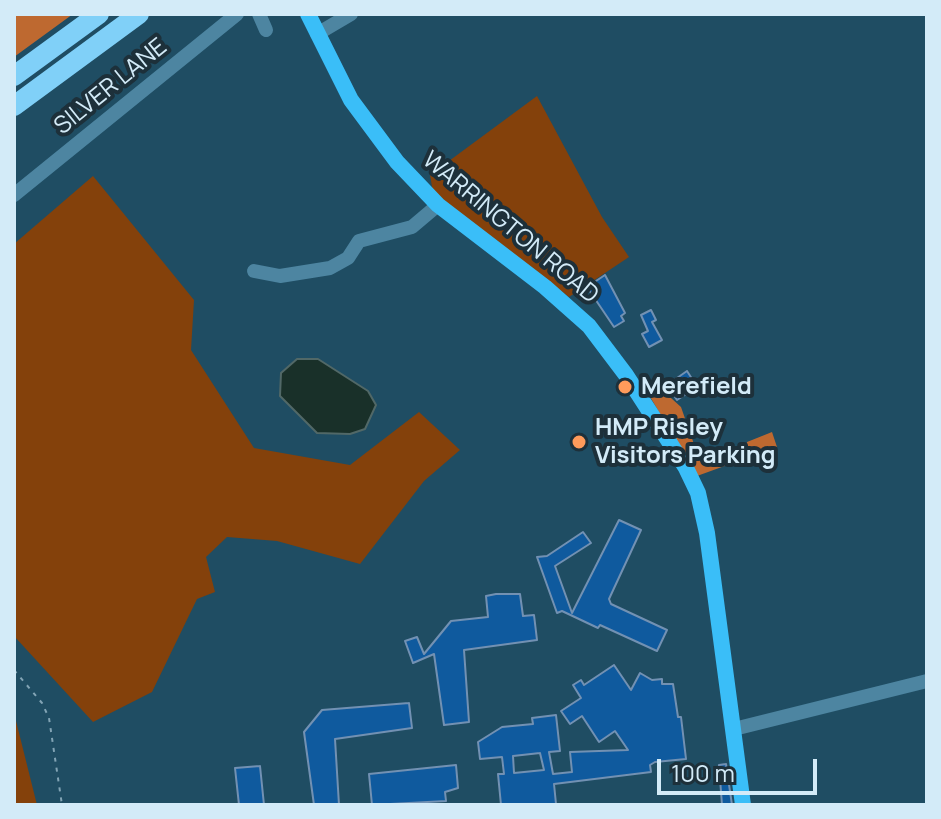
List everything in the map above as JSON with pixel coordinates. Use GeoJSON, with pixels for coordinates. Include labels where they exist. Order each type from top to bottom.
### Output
{"type":"FeatureCollection","features":[{"type":"Feature","properties":{"kind":"highway"},"geometry":{"type":"LineString","coordinates":[[14,76],[99,14]]}},
{"type":"Feature","properties":{"kind":"highway"},"geometry":{"type":"LineString","coordinates":[[14,106],[139,14]]}},
{"type":"Feature","properties":{"kind":"main road","name":"WARRINGTON ROAD"},"geometry":{"type":"LineString","coordinates":[[308,14],[370,128],[438,205],[545,287],[589,326],[626,375],[686,468],[698,493],[707,533],[743,805]]}},
{"type":"Feature","properties":{"kind":"street","name":"SILVER LANE"},"geometry":{"type":"LineString","coordinates":[[14,195],[237,14]]}},
{"type":"Feature","properties":{"kind":"street"},"geometry":{"type":"LineString","coordinates":[[259,14],[266,30]]}},
{"type":"Feature","properties":{"kind":"street"},"geometry":{"type":"LineString","coordinates":[[317,34],[351,14]]}},
{"type":"Feature","properties":{"kind":"street"},"geometry":{"type":"LineString","coordinates":[[254,271],[280,276],[330,268],[344,262],[359,241],[412,227],[438,205]]}},
{"type":"Feature","properties":{"kind":"street"},"geometry":{"type":"LineString","coordinates":[[734,729],[927,681]]}},
{"type":"Feature","properties":{"kind":"path"},"geometry":{"type":"LineString","coordinates":[[14,670],[42,703],[49,718],[62,805]]}},
{"type":"Feature","properties":{"kind":"shaded area"},"geometry":{"type":"Polygon","coordinates":[[[14,14],[73,14],[14,57],[14,14]]]}},
{"type":"Feature","properties":{"kind":"shaded area"},"geometry":{"type":"Polygon","coordinates":[[[537,96],[602,217],[629,257],[569,297],[433,192],[430,175],[537,96]]]}},
{"type":"Feature","properties":{"kind":"shaded area"},"geometry":{"type":"Polygon","coordinates":[[[93,176],[194,300],[191,350],[254,448],[350,465],[419,412],[460,450],[424,481],[360,564],[277,541],[227,537],[206,557],[215,592],[197,599],[152,692],[93,722],[14,636],[14,244],[93,176]]]}},
{"type":"Feature","properties":{"kind":"shaded area"},"geometry":{"type":"Polygon","coordinates":[[[297,359],[318,359],[368,391],[376,405],[365,429],[350,434],[317,433],[280,396],[281,373],[297,359]]]}},
{"type":"Feature","properties":{"kind":"shaded area"},"geometry":{"type":"Polygon","coordinates":[[[661,389],[681,407],[695,447],[716,450],[721,460],[747,451],[747,442],[772,432],[777,447],[697,476],[649,395],[661,389]]]}},
{"type":"Feature","properties":{"kind":"shaded area"},"geometry":{"type":"Polygon","coordinates":[[[14,719],[16,721],[37,805],[14,805],[14,719]]]}},
{"type":"Feature","properties":{"kind":"building"},"geometry":{"type":"Polygon","coordinates":[[[605,275],[625,313],[621,316],[624,321],[614,327],[587,287],[605,275]]]}},
{"type":"Feature","properties":{"kind":"building"},"geometry":{"type":"Polygon","coordinates":[[[651,310],[656,320],[652,322],[662,340],[649,347],[642,334],[648,331],[641,315],[651,310]]]}},
{"type":"Feature","properties":{"kind":"building"},"geometry":{"type":"Polygon","coordinates":[[[687,371],[694,382],[690,384],[694,389],[677,400],[667,385],[687,371]]]}},
{"type":"Feature","properties":{"kind":"building"},"geometry":{"type":"Polygon","coordinates":[[[619,520],[641,530],[609,599],[611,604],[667,630],[657,651],[600,625],[598,628],[562,611],[557,613],[537,557],[547,556],[583,532],[591,543],[555,566],[572,613],[619,520]]]}},
{"type":"Feature","properties":{"kind":"building"},"geometry":{"type":"Polygon","coordinates":[[[520,594],[523,616],[534,615],[537,640],[464,650],[469,722],[444,725],[434,654],[413,663],[405,641],[417,637],[424,654],[451,621],[488,617],[486,596],[520,594]]]}},
{"type":"Feature","properties":{"kind":"building"},"geometry":{"type":"Polygon","coordinates":[[[614,665],[631,690],[640,673],[652,680],[662,679],[662,684],[673,684],[686,759],[655,762],[650,765],[651,772],[554,784],[556,804],[501,805],[498,774],[504,774],[502,757],[480,759],[478,742],[502,727],[533,724],[532,718],[556,715],[560,751],[549,752],[553,774],[572,772],[570,752],[628,750],[615,731],[599,742],[582,716],[570,724],[561,711],[581,698],[573,685],[581,680],[584,685],[614,665]],[[540,753],[513,756],[514,773],[544,770],[540,753]]]}},
{"type":"Feature","properties":{"kind":"building"},"geometry":{"type":"Polygon","coordinates":[[[409,703],[412,728],[335,739],[339,805],[314,805],[304,732],[322,710],[409,703]]]}},
{"type":"Feature","properties":{"kind":"building"},"geometry":{"type":"Polygon","coordinates":[[[726,764],[732,805],[722,805],[719,765],[726,764]]]}},
{"type":"Feature","properties":{"kind":"building"},"geometry":{"type":"Polygon","coordinates":[[[456,765],[458,788],[445,792],[446,801],[372,805],[369,774],[456,765]]]}},
{"type":"Feature","properties":{"kind":"building"},"geometry":{"type":"Polygon","coordinates":[[[260,766],[264,805],[239,805],[235,768],[260,766]]]}},
{"type":"Feature","properties":{"kind":"place","name":"Merefield"},"geometry":{"type":"Point","coordinates":[625,387]}},
{"type":"Feature","properties":{"kind":"place","name":"HMP Risley Visitors Parking"},"geometry":{"type":"Point","coordinates":[579,442]}}]}
